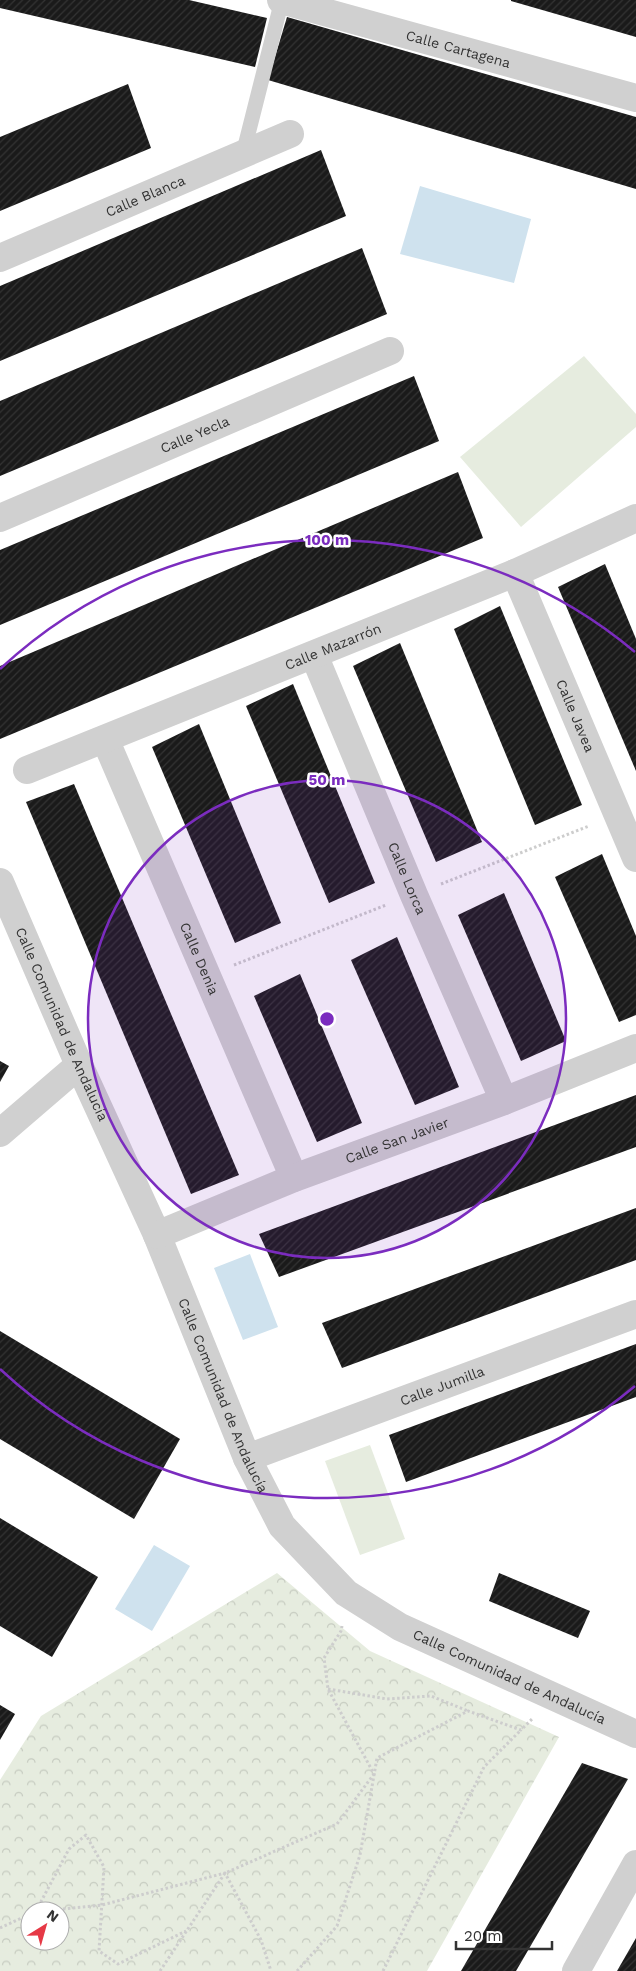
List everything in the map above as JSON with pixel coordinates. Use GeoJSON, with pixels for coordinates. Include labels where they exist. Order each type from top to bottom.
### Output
{"type":"FeatureCollection","features":[{"type":"Feature","properties":{"kind":"street","name":"Calle Cartagena"},"geometry":{"type":"LineString","coordinates":[[281,0],[636,98]]}},
{"type":"Feature","properties":{"kind":"street","name":"Calle Blanca"},"geometry":{"type":"LineString","coordinates":[[0,258],[290,134]]}},
{"type":"Feature","properties":{"kind":"street","name":"Calle Yecla"},"geometry":{"type":"LineString","coordinates":[[0,518],[390,351]]}},
{"type":"Feature","properties":{"kind":"street","name":"Calle Mazarrón"},"geometry":{"type":"LineString","coordinates":[[27,770],[515,573],[636,518]]}},
{"type":"Feature","properties":{"kind":"street","name":"Calle Javea"},"geometry":{"type":"LineString","coordinates":[[515,573],[636,858]]}},
{"type":"Feature","properties":{"kind":"street","name":"Calle Lorca"},"geometry":{"type":"LineString","coordinates":[[314,655],[414,895],[504,1101]]}},
{"type":"Feature","properties":{"kind":"street","name":"Calle Denia"},"geometry":{"type":"LineString","coordinates":[[105,739],[294,1178]]}},
{"type":"Feature","properties":{"kind":"street","name":"Calle Comunidad de Andalucía"},"geometry":{"type":"LineString","coordinates":[[0,882],[79,1065],[157,1235],[247,1458],[282,1526],[346,1593],[400,1627],[636,1734]]}},
{"type":"Feature","properties":{"kind":"street","name":"Calle San Javier"},"geometry":{"type":"LineString","coordinates":[[157,1235],[294,1178],[504,1101],[636,1048]]}},
{"type":"Feature","properties":{"kind":"street"},"geometry":{"type":"LineString","coordinates":[[0,1133],[79,1065]]}},
{"type":"Feature","properties":{"kind":"street","name":"Calle Jumilla"},"geometry":{"type":"LineString","coordinates":[[247,1458],[636,1314]]}},
{"type":"Feature","properties":{"kind":"street"},"geometry":{"type":"LineString","coordinates":[[576,1971],[636,1864]]}},
{"type":"Feature","properties":{"kind":"lane"},"geometry":{"type":"LineString","coordinates":[[244,154],[281,0]]}},
{"type":"Feature","properties":{"kind":"path"},"geometry":{"type":"LineString","coordinates":[[346,1593],[341,1631],[324,1658],[328,1688],[374,1774]]}},
{"type":"Feature","properties":{"kind":"path"},"geometry":{"type":"LineString","coordinates":[[328,1688],[387,1699],[431,1696],[520,1730]]}},
{"type":"Feature","properties":{"kind":"path"},"geometry":{"type":"LineString","coordinates":[[383,1971],[484,1767],[554,1698]]}},
{"type":"Feature","properties":{"kind":"path"},"geometry":{"type":"LineString","coordinates":[[297,1971],[337,1926],[360,1855],[377,1758],[468,1711]]}},
{"type":"Feature","properties":{"kind":"path"},"geometry":{"type":"LineString","coordinates":[[70,1908],[102,1905],[225,1873],[337,1824],[374,1774]]}},
{"type":"Feature","properties":{"kind":"path"},"geometry":{"type":"LineString","coordinates":[[41,1901],[69,1849],[86,1835],[104,1867],[99,1951],[118,1964],[187,1931]]}},
{"type":"Feature","properties":{"kind":"path"},"geometry":{"type":"LineString","coordinates":[[160,1971],[225,1873]]}},
{"type":"Feature","properties":{"kind":"path"},"geometry":{"type":"LineString","coordinates":[[225,1873],[261,1940],[271,1971]]}},
{"type":"Feature","properties":{"kind":"path"},"geometry":{"type":"LineString","coordinates":[[0,1928],[20,1919]]}},
{"type":"Feature","properties":{"kind":"green space"},"geometry":{"type":"Polygon","coordinates":[[[584,356],[636,414],[636,427],[521,527],[460,457],[584,356]]]}},
{"type":"Feature","properties":{"kind":"green space"},"geometry":{"type":"Polygon","coordinates":[[[370,1445],[405,1539],[360,1555],[325,1461],[370,1445]]]}},
{"type":"Feature","properties":{"kind":"green space"},"geometry":{"type":"Polygon","coordinates":[[[277,1573],[370,1651],[559,1737],[427,1971],[0,1971],[0,1780],[41,1716],[277,1573]]]}},
{"type":"Feature","properties":{"kind":"water"},"geometry":{"type":"Polygon","coordinates":[[[420,186],[531,219],[514,283],[400,254],[420,186]]]}},
{"type":"Feature","properties":{"kind":"water"},"geometry":{"type":"Polygon","coordinates":[[[250,1254],[278,1327],[243,1340],[214,1268],[250,1254]]]}},
{"type":"Feature","properties":{"kind":"water"},"geometry":{"type":"Polygon","coordinates":[[[154,1545],[190,1566],[152,1631],[115,1609],[154,1545]]]}},
{"type":"Feature","properties":{"kind":"building"},"geometry":{"type":"Polygon","coordinates":[[[0,0],[189,0],[267,18],[255,67],[0,8],[0,0]]]}},
{"type":"Feature","properties":{"kind":"building"},"geometry":{"type":"Polygon","coordinates":[[[636,0],[636,37],[511,1],[636,0]]]}},
{"type":"Feature","properties":{"kind":"building"},"geometry":{"type":"Polygon","coordinates":[[[287,17],[636,117],[636,189],[268,80],[287,17]]]}},
{"type":"Feature","properties":{"kind":"building"},"geometry":{"type":"Polygon","coordinates":[[[128,84],[151,148],[0,211],[0,137],[128,84]]]}},
{"type":"Feature","properties":{"kind":"building"},"geometry":{"type":"Polygon","coordinates":[[[321,150],[346,216],[0,361],[0,286],[321,150]]]}},
{"type":"Feature","properties":{"kind":"building"},"geometry":{"type":"Polygon","coordinates":[[[362,248],[387,314],[0,476],[0,401],[362,248]]]}},
{"type":"Feature","properties":{"kind":"building"},"geometry":{"type":"Polygon","coordinates":[[[414,376],[439,441],[0,625],[0,550],[414,376]]]}},
{"type":"Feature","properties":{"kind":"building"},"geometry":{"type":"Polygon","coordinates":[[[458,472],[483,538],[0,739],[0,666],[458,472]]]}},
{"type":"Feature","properties":{"kind":"building"},"geometry":{"type":"Polygon","coordinates":[[[605,564],[636,639],[636,771],[558,587],[605,564]]]}},
{"type":"Feature","properties":{"kind":"building"},"geometry":{"type":"Polygon","coordinates":[[[500,606],[582,805],[535,825],[454,629],[500,606]]]}},
{"type":"Feature","properties":{"kind":"building"},"geometry":{"type":"Polygon","coordinates":[[[400,643],[482,842],[436,862],[353,666],[400,643]]]}},
{"type":"Feature","properties":{"kind":"building"},"geometry":{"type":"Polygon","coordinates":[[[293,684],[375,883],[329,903],[246,706],[293,684]]]}},
{"type":"Feature","properties":{"kind":"building"},"geometry":{"type":"Polygon","coordinates":[[[199,724],[281,923],[235,943],[152,747],[199,724]]]}},
{"type":"Feature","properties":{"kind":"building"},"geometry":{"type":"Polygon","coordinates":[[[74,784],[239,1175],[191,1194],[26,802],[74,784]]]}},
{"type":"Feature","properties":{"kind":"building"},"geometry":{"type":"Polygon","coordinates":[[[602,854],[636,936],[636,1015],[619,1022],[555,877],[602,854]]]}},
{"type":"Feature","properties":{"kind":"building"},"geometry":{"type":"Polygon","coordinates":[[[504,893],[566,1041],[521,1061],[458,915],[504,893]]]}},
{"type":"Feature","properties":{"kind":"building"},"geometry":{"type":"Polygon","coordinates":[[[397,937],[459,1087],[415,1105],[351,960],[397,937]]]}},
{"type":"Feature","properties":{"kind":"building"},"geometry":{"type":"Polygon","coordinates":[[[300,974],[362,1123],[317,1142],[254,996],[300,974]]]}},
{"type":"Feature","properties":{"kind":"building"},"geometry":{"type":"Polygon","coordinates":[[[0,1061],[9,1066],[0,1082],[0,1061]]]}},
{"type":"Feature","properties":{"kind":"building"},"geometry":{"type":"Polygon","coordinates":[[[636,1095],[636,1147],[279,1277],[259,1234],[636,1095]]]}},
{"type":"Feature","properties":{"kind":"building"},"geometry":{"type":"Polygon","coordinates":[[[636,1208],[636,1260],[342,1368],[322,1323],[636,1208]]]}},
{"type":"Feature","properties":{"kind":"building"},"geometry":{"type":"Polygon","coordinates":[[[0,1331],[180,1439],[134,1519],[0,1439],[0,1331]]]}},
{"type":"Feature","properties":{"kind":"building"},"geometry":{"type":"Polygon","coordinates":[[[636,1344],[636,1397],[406,1482],[389,1435],[636,1344]]]}},
{"type":"Feature","properties":{"kind":"building"},"geometry":{"type":"Polygon","coordinates":[[[0,1518],[98,1577],[52,1657],[0,1626],[0,1518]]]}},
{"type":"Feature","properties":{"kind":"building"},"geometry":{"type":"Polygon","coordinates":[[[499,1573],[590,1611],[578,1638],[489,1601],[499,1573]]]}},
{"type":"Feature","properties":{"kind":"building"},"geometry":{"type":"Polygon","coordinates":[[[0,1705],[15,1714],[0,1740],[0,1705]]]}},
{"type":"Feature","properties":{"kind":"building"},"geometry":{"type":"Polygon","coordinates":[[[582,1763],[628,1779],[516,1971],[461,1971],[582,1763]]]}},
{"type":"Feature","properties":{"kind":"building"},"geometry":{"type":"Polygon","coordinates":[[[636,1938],[636,1971],[617,1971],[636,1938]]]}}]}
